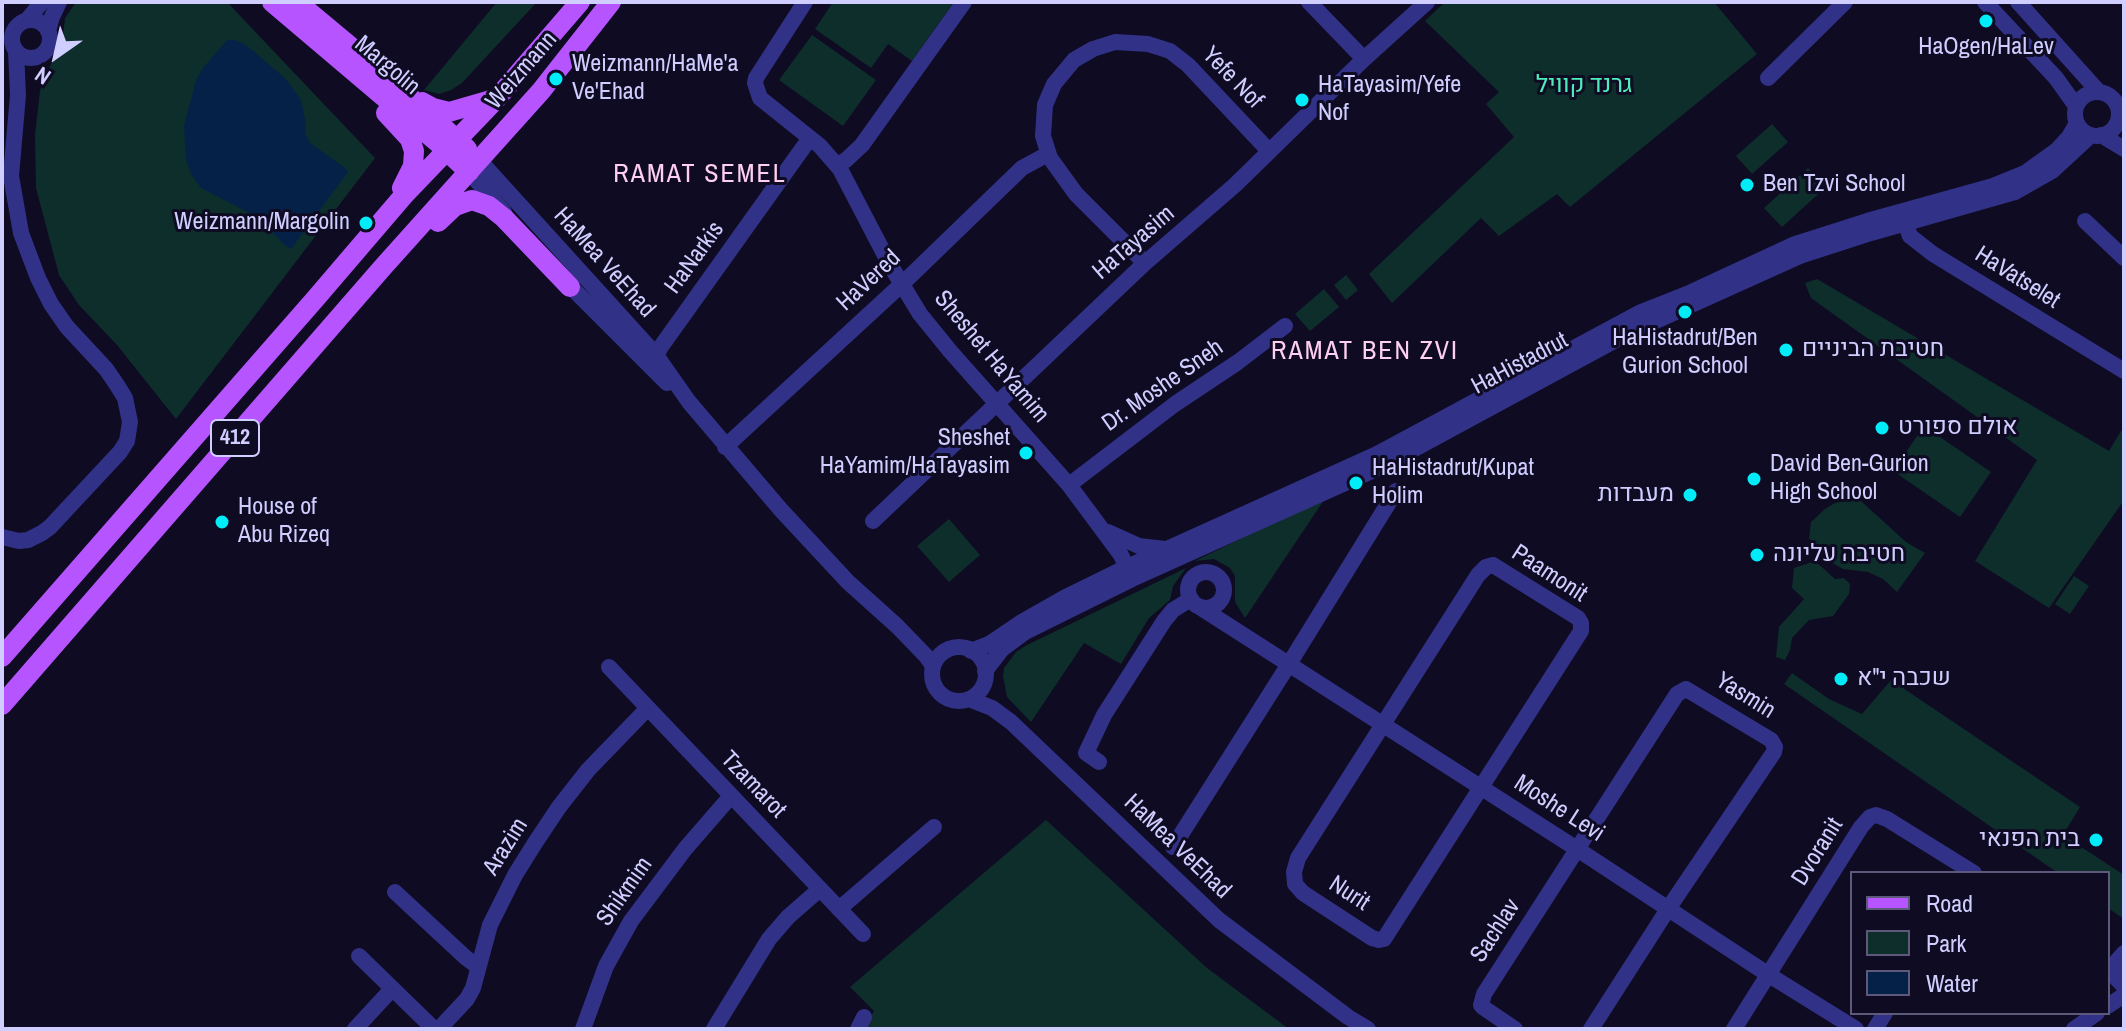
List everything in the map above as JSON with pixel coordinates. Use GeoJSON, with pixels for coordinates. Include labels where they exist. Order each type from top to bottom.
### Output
{"type":"FeatureCollection","features":[{"type":"Feature","properties":{"kind":"main road","name":"Margolin"},"geometry":{"type":"LineString","coordinates":[[272,2],[326,49],[447,140]]}},
{"type":"Feature","properties":{"kind":"main road","name":"Margolin"},"geometry":{"type":"LineString","coordinates":[[297,2],[393,82],[474,166]]}},
{"type":"Feature","properties":{"kind":"main road","name":"Weizmann"},"geometry":{"type":"LineString","coordinates":[[447,140],[498,97],[580,2]]}},
{"type":"Feature","properties":{"kind":"main road","name":"Weizmann"},"geometry":{"type":"LineString","coordinates":[[474,166],[541,91],[611,2]]}},
{"type":"Feature","properties":{"kind":"main road"},"geometry":{"type":"LineString","coordinates":[[326,49],[410,139],[414,151],[411,172],[367,239]]}},
{"type":"Feature","properties":{"kind":"main road"},"geometry":{"type":"LineString","coordinates":[[393,82],[441,111],[449,112],[498,97]]}},
{"type":"Feature","properties":{"kind":"main road","name":"412"},"geometry":{"type":"LineString","coordinates":[[2,657],[367,239],[447,140]]}},
{"type":"Feature","properties":{"kind":"main road","name":"412"},"geometry":{"type":"LineString","coordinates":[[2,705],[474,166]]}},
{"type":"Feature","properties":{"kind":"main road"},"geometry":{"type":"LineString","coordinates":[[235,438],[455,206],[472,200],[489,206],[570,287]]}},
{"type":"Feature","properties":{"kind":"street"},"geometry":{"type":"LineString","coordinates":[[18,95],[10,43],[13,30],[42,2]]}},
{"type":"Feature","properties":{"kind":"street"},"geometry":{"type":"LineString","coordinates":[[10,43],[27,58],[46,52],[50,42],[48,31],[59,2]]}},
{"type":"Feature","properties":{"kind":"street","name":"Sheshet HaYamim"},"geometry":{"type":"LineString","coordinates":[[805,2],[756,78],[758,93],[765,103],[820,146],[837,165],[889,263],[930,328],[1069,485],[1102,527],[1130,573]]}},
{"type":"Feature","properties":{"kind":"street"},"geometry":{"type":"LineString","coordinates":[[837,165],[862,145],[964,2]]}},
{"type":"Feature","properties":{"kind":"street"},"geometry":{"type":"LineString","coordinates":[[1309,2],[1364,59]]}},
{"type":"Feature","properties":{"kind":"street","name":"HaTayasim"},"geometry":{"type":"LineString","coordinates":[[873,521],[1427,2]]}},
{"type":"Feature","properties":{"kind":"street"},"geometry":{"type":"LineString","coordinates":[[1768,78],[1845,2]]}},
{"type":"Feature","properties":{"kind":"street"},"geometry":{"type":"LineString","coordinates":[[1985,2],[2056,78],[2085,132],[2124,149]]}},
{"type":"Feature","properties":{"kind":"street"},"geometry":{"type":"LineString","coordinates":[[2018,2],[2099,92],[2111,97],[2121,111],[2114,128],[2096,135]]}},
{"type":"Feature","properties":{"kind":"street"},"geometry":{"type":"LineString","coordinates":[[2,19],[42,23],[48,31]]}},
{"type":"Feature","properties":{"kind":"street","name":"Yefe Nof"},"geometry":{"type":"LineString","coordinates":[[1145,263],[1076,194],[1054,167],[1048,154],[1043,136],[1045,105],[1062,73],[1074,60],[1093,49],[1115,42],[1136,42],[1170,51],[1188,65],[1269,151]]}},
{"type":"Feature","properties":{"kind":"street"},"geometry":{"type":"LineString","coordinates":[[2,537],[28,540],[50,527],[120,452],[127,441],[130,422],[125,398],[117,385],[51,304],[21,233],[6,177],[18,95],[30,69],[41,55]]}},
{"type":"Feature","properties":{"kind":"street"},"geometry":{"type":"LineString","coordinates":[[2077,115],[2085,95],[2099,92]]}},
{"type":"Feature","properties":{"kind":"street","name":"HaHistadrut"},"geometry":{"type":"LineString","coordinates":[[971,651],[989,644],[1064,598],[1383,466],[1641,327],[1800,256],[2025,173],[2057,150],[2069,137],[2077,115]]}},
{"type":"Feature","properties":{"kind":"street","name":"HaHistadrut"},"geometry":{"type":"LineString","coordinates":[[985,676],[1002,649],[1025,632],[1167,549],[1377,454],[1639,313],[1795,244],[1997,198],[2031,185],[2096,135]]}},
{"type":"Feature","properties":{"kind":"street","name":"HaNarkis"},"geometry":{"type":"LineString","coordinates":[[653,361],[810,138]]}},
{"type":"Feature","properties":{"kind":"street","name":"HaVered"},"geometry":{"type":"LineString","coordinates":[[725,447],[1022,168],[1048,154]]}},
{"type":"Feature","properties":{"kind":"street","name":"HaMea VeEhad"},"geometry":{"type":"LineString","coordinates":[[474,166],[570,287],[653,361]]}},
{"type":"Feature","properties":{"kind":"street","name":"HaMea VeEhad"},"geometry":{"type":"LineString","coordinates":[[474,166],[653,361],[781,510],[933,666]]}},
{"type":"Feature","properties":{"kind":"street","name":"HaVatselet"},"geometry":{"type":"LineString","coordinates":[[1904,217],[1910,236],[1933,254],[2124,371]]}},
{"type":"Feature","properties":{"kind":"street"},"geometry":{"type":"LineString","coordinates":[[2085,221],[2124,258]]}},
{"type":"Feature","properties":{"kind":"street","name":"Dr. Moshe Sneh"},"geometry":{"type":"LineString","coordinates":[[1069,485],[1285,326]]}},
{"type":"Feature","properties":{"kind":"street"},"geometry":{"type":"LineString","coordinates":[[1173,847],[1396,491]]}},
{"type":"Feature","properties":{"kind":"street"},"geometry":{"type":"LineString","coordinates":[[1102,527],[1133,544],[1167,549]]}},
{"type":"Feature","properties":{"kind":"street","name":"Paamonit"},"geometry":{"type":"LineString","coordinates":[[1382,724],[1486,567],[1493,565],[1578,618],[1581,631],[1481,788]]}},
{"type":"Feature","properties":{"kind":"street"},"geometry":{"type":"LineString","coordinates":[[1225,592],[1220,602],[1204,608],[1194,602],[1188,586],[1199,573],[1209,571],[1220,577],[1225,592],[1223,604],[1236,629]]}},
{"type":"Feature","properties":{"kind":"street"},"geometry":{"type":"LineString","coordinates":[[1099,762],[1086,753],[1104,715],[1164,621],[1173,610],[1194,602]]}},
{"type":"Feature","properties":{"kind":"street","name":"Moshe Levi"},"geometry":{"type":"LineString","coordinates":[[1194,602],[1856,1029]]}},
{"type":"Feature","properties":{"kind":"street","name":"HaMea VeEhad"},"geometry":{"type":"LineString","coordinates":[[908,639],[946,651]]}},
{"type":"Feature","properties":{"kind":"street"},"geometry":{"type":"LineString","coordinates":[[954,648],[971,651],[983,663],[985,676],[981,689],[969,699],[955,701],[942,696],[933,682],[936,660],[954,648]]}},
{"type":"Feature","properties":{"kind":"street","name":"Tzamarot"},"geometry":{"type":"LineString","coordinates":[[609,667],[863,934]]}},
{"type":"Feature","properties":{"kind":"street","name":"HaMea VeEhad"},"geometry":{"type":"LineString","coordinates":[[985,676],[1011,722]]}},
{"type":"Feature","properties":{"kind":"street","name":"Yasmin"},"geometry":{"type":"LineString","coordinates":[[1577,849],[1682,690],[1693,692],[1771,740],[1774,752],[1668,909]]}},
{"type":"Feature","properties":{"kind":"street","name":"HaMea VeEhad"},"geometry":{"type":"LineString","coordinates":[[969,699],[992,708],[1011,722],[1219,920],[1368,1029]]}},
{"type":"Feature","properties":{"kind":"street","name":"Arazim"},"geometry":{"type":"LineString","coordinates":[[436,1029],[467,999],[473,988],[490,925],[535,843],[588,770],[647,709]]}},
{"type":"Feature","properties":{"kind":"street","name":"Nurit"},"geometry":{"type":"LineString","coordinates":[[1382,724],[1298,858],[1294,872],[1295,884],[1303,893],[1372,938],[1384,939],[1481,788]]}},
{"type":"Feature","properties":{"kind":"street","name":"Shikmim"},"geometry":{"type":"LineString","coordinates":[[583,1029],[606,966],[631,921],[685,849],[731,796]]}},
{"type":"Feature","properties":{"kind":"street","name":"Dvoranit"},"geometry":{"type":"LineString","coordinates":[[1769,975],[1870,817],[1876,815],[1887,819],[1971,871]]}},
{"type":"Feature","properties":{"kind":"street"},"geometry":{"type":"LineString","coordinates":[[839,909],[934,827]]}},
{"type":"Feature","properties":{"kind":"street","name":"Sachlav"},"geometry":{"type":"LineString","coordinates":[[1515,1029],[1484,1008],[1482,999],[1577,849]]}},
{"type":"Feature","properties":{"kind":"street"},"geometry":{"type":"LineString","coordinates":[[714,1029],[769,939],[788,917],[820,889]]}},
{"type":"Feature","properties":{"kind":"street"},"geometry":{"type":"LineString","coordinates":[[395,892],[478,967]]}},
{"type":"Feature","properties":{"kind":"street"},"geometry":{"type":"LineString","coordinates":[[1591,1029],[1668,909]]}},
{"type":"Feature","properties":{"kind":"street"},"geometry":{"type":"LineString","coordinates":[[359,956],[436,1029]]}},
{"type":"Feature","properties":{"kind":"street"},"geometry":{"type":"LineString","coordinates":[[2120,960],[2117,979],[2124,986]]}},
{"type":"Feature","properties":{"kind":"street"},"geometry":{"type":"LineString","coordinates":[[2110,986],[2120,960]]}},
{"type":"Feature","properties":{"kind":"street"},"geometry":{"type":"LineString","coordinates":[[1734,1029],[1769,975]]}},
{"type":"Feature","properties":{"kind":"street"},"geometry":{"type":"LineString","coordinates":[[355,1029],[392,989]]}},
{"type":"Feature","properties":{"kind":"street","name":"HaMea VeEhad"},"geometry":{"type":"LineString","coordinates":[[1319,996],[1349,1029]]}},
{"type":"Feature","properties":{"kind":"street"},"geometry":{"type":"LineString","coordinates":[[2074,1029],[2093,1015]]}},
{"type":"Feature","properties":{"kind":"green space"},"geometry":{"type":"Polygon","coordinates":[[[76,2],[227,2],[375,158],[176,419],[117,345],[79,305],[59,275],[36,188],[35,135],[40,91],[62,45],[65,18],[76,2]]]}},
{"type":"Feature","properties":{"kind":"green space"},"geometry":{"type":"Polygon","coordinates":[[[497,2],[537,2],[462,83],[439,94],[424,90],[497,2]]]}},
{"type":"Feature","properties":{"kind":"green space"},"geometry":{"type":"Polygon","coordinates":[[[833,2],[954,2],[912,61],[888,44],[871,68],[815,29],[833,2]]]}},
{"type":"Feature","properties":{"kind":"green space","name":"גרנד קוויל"},"geometry":{"type":"Polygon","coordinates":[[[1445,2],[1714,2],[1757,54],[1570,207],[1557,194],[1499,236],[1481,218],[1392,303],[1369,274],[1514,137],[1486,104],[1499,92],[1425,21],[1445,2]]]}},
{"type":"Feature","properties":{"kind":"green space"},"geometry":{"type":"Polygon","coordinates":[[[812,35],[876,80],[843,126],[779,80],[812,35]]]}},
{"type":"Feature","properties":{"kind":"green space"},"geometry":{"type":"Polygon","coordinates":[[[1772,124],[1788,142],[1752,174],[1736,156],[1772,124]]]}},
{"type":"Feature","properties":{"kind":"green space"},"geometry":{"type":"Polygon","coordinates":[[[1808,168],[1826,187],[1782,227],[1764,208],[1808,168]]]}},
{"type":"Feature","properties":{"kind":"green space"},"geometry":{"type":"Polygon","coordinates":[[[1346,275],[1358,290],[1346,300],[1334,285],[1346,275]]]}},
{"type":"Feature","properties":{"kind":"green space"},"geometry":{"type":"Polygon","coordinates":[[[1817,279],[2109,451],[2124,426],[2124,500],[2049,608],[1975,561],[2037,460],[1811,298],[1805,283],[1817,279]]]}},
{"type":"Feature","properties":{"kind":"green space"},"geometry":{"type":"Polygon","coordinates":[[[1324,289],[1339,307],[1310,331],[1295,314],[1324,289]]]}},
{"type":"Feature","properties":{"kind":"green space"},"geometry":{"type":"Polygon","coordinates":[[[1924,426],[1991,472],[1960,517],[1893,471],[1924,426]]]}},
{"type":"Feature","properties":{"kind":"green space"},"geometry":{"type":"Polygon","coordinates":[[[1326,497],[1245,618],[1235,602],[1235,576],[1230,568],[1214,559],[1195,561],[1326,497]]]}},
{"type":"Feature","properties":{"kind":"green space"},"geometry":{"type":"Polygon","coordinates":[[[1861,501],[1906,542],[1925,553],[1897,592],[1883,579],[1868,572],[1843,569],[1829,561],[1809,538],[1811,522],[1835,503],[1861,501]]]}},
{"type":"Feature","properties":{"kind":"green space"},"geometry":{"type":"Polygon","coordinates":[[[949,519],[980,555],[949,582],[917,546],[949,519]]]}},
{"type":"Feature","properties":{"kind":"green space"},"geometry":{"type":"Polygon","coordinates":[[[1815,561],[1835,579],[1844,578],[1850,584],[1849,594],[1833,616],[1809,620],[1792,638],[1785,660],[1776,657],[1779,627],[1804,599],[1792,588],[1794,568],[1815,561]]]}},
{"type":"Feature","properties":{"kind":"green space"},"geometry":{"type":"Polygon","coordinates":[[[1186,568],[1173,586],[1170,600],[1149,618],[1121,664],[1084,643],[1031,722],[1007,697],[1004,668],[1016,652],[1186,568]]]}},
{"type":"Feature","properties":{"kind":"green space"},"geometry":{"type":"Polygon","coordinates":[[[2074,576],[2089,586],[2070,614],[2055,604],[2074,576]]]}},
{"type":"Feature","properties":{"kind":"green space"},"geometry":{"type":"Polygon","coordinates":[[[1792,673],[1829,699],[1862,714],[1891,680],[2080,807],[2063,835],[2124,875],[2124,919],[2110,909],[2110,871],[2055,871],[1784,684],[1792,673]]]}},
{"type":"Feature","properties":{"kind":"green space"},"geometry":{"type":"Polygon","coordinates":[[[1046,820],[1207,968],[1289,1029],[864,1029],[874,1011],[850,987],[1046,820]]]}},
{"type":"Feature","properties":{"kind":"water"},"geometry":{"type":"Polygon","coordinates":[[[227,40],[246,45],[286,79],[301,100],[310,143],[348,172],[291,249],[261,219],[201,188],[186,160],[184,126],[196,80],[227,40]]]}},
{"type":"Feature","properties":{"kind":"place","name":"HaOgen/HaLev"},"geometry":{"type":"Point","coordinates":[1986,21]}},
{"type":"Feature","properties":{"kind":"place","name":"Weizmann/HaMe'a Ve'Ehad"},"geometry":{"type":"Point","coordinates":[556,79]}},
{"type":"Feature","properties":{"kind":"place","name":"HaTayasim/Yefe Nof"},"geometry":{"type":"Point","coordinates":[1302,100]}},
{"type":"Feature","properties":{"kind":"place","name":"Ben Tzvi School"},"geometry":{"type":"Point","coordinates":[1747,185]}},
{"type":"Feature","properties":{"kind":"place","name":"Weizmann/Margolin"},"geometry":{"type":"Point","coordinates":[366,223]}},
{"type":"Feature","properties":{"kind":"place","name":"HaHistadrut/Ben Gurion School"},"geometry":{"type":"Point","coordinates":[1685,312]}},
{"type":"Feature","properties":{"kind":"place","name":"חטיבת הביניים"},"geometry":{"type":"Point","coordinates":[1786,350]}},
{"type":"Feature","properties":{"kind":"place","name":"אולם ספורט"},"geometry":{"type":"Point","coordinates":[1882,428]}},
{"type":"Feature","properties":{"kind":"place","name":"Sheshet HaYamim/HaTayasim"},"geometry":{"type":"Point","coordinates":[1026,453]}},
{"type":"Feature","properties":{"kind":"place","name":"David Ben-Gurion High School"},"geometry":{"type":"Point","coordinates":[1754,479]}},
{"type":"Feature","properties":{"kind":"place","name":"HaHistadrut/Kupat Holim"},"geometry":{"type":"Point","coordinates":[1356,483]}},
{"type":"Feature","properties":{"kind":"place","name":"מעבדות"},"geometry":{"type":"Point","coordinates":[1690,495]}},
{"type":"Feature","properties":{"kind":"place","name":"House of Abu Rizeq"},"geometry":{"type":"Point","coordinates":[222,522]}},
{"type":"Feature","properties":{"kind":"place","name":"חטיבה עליונה"},"geometry":{"type":"Point","coordinates":[1757,555]}},
{"type":"Feature","properties":{"kind":"place","name":"שכבה י\"א"},"geometry":{"type":"Point","coordinates":[1841,679]}},
{"type":"Feature","properties":{"kind":"place","name":"בית הפנאי"},"geometry":{"type":"Point","coordinates":[2096,840]}},
{"type":"Feature","properties":{"kind":"district","name":"RAMAT SEMEL"},"geometry":{"type":"Point","coordinates":[700,175]}},
{"type":"Feature","properties":{"kind":"district","name":"RAMAT BEN ZVI"},"geometry":{"type":"Point","coordinates":[1365,352]}}]}
